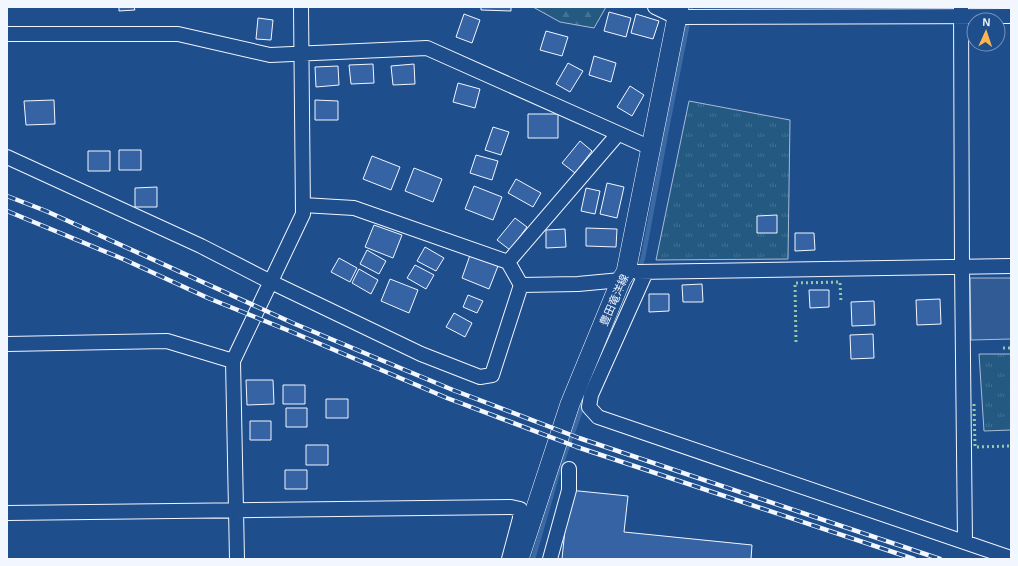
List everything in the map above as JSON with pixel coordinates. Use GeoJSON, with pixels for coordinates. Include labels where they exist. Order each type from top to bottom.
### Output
{"type":"FeatureCollection","features":[{"type":"Feature","properties":{"kind":"main road","name":"豊田竜洋線"},"geometry":{"type":"LineString","coordinates":[[519,559],[570,404],[624,276],[678,12]]}},
{"type":"Feature","properties":{"kind":"street"},"geometry":{"type":"LineString","coordinates":[[237,559],[234,361],[303,214],[301,7]]}},
{"type":"Feature","properties":{"kind":"street"},"geometry":{"type":"LineString","coordinates":[[656,7],[678,12],[961,12],[1011,16]]}},
{"type":"Feature","properties":{"kind":"street"},"geometry":{"type":"LineString","coordinates":[[961,12],[965,542]]}},
{"type":"Feature","properties":{"kind":"street"},"geometry":{"type":"LineString","coordinates":[[7,34],[178,34],[270,55],[427,48],[651,148]]}},
{"type":"Feature","properties":{"kind":"street"},"geometry":{"type":"LineString","coordinates":[[508,262],[618,134]]}},
{"type":"Feature","properties":{"kind":"street"},"geometry":{"type":"LineString","coordinates":[[7,157],[201,246],[271,282],[414,351],[480,377],[492,375],[521,285],[508,262],[354,208],[303,205]]}},
{"type":"Feature","properties":{"kind":"street"},"geometry":{"type":"LineString","coordinates":[[521,285],[578,284],[646,272],[1011,266]]}},
{"type":"Feature","properties":{"kind":"street"},"geometry":{"type":"LineString","coordinates":[[646,272],[591,395],[589,407],[598,417],[1011,558]]}},
{"type":"Feature","properties":{"kind":"street"},"geometry":{"type":"LineString","coordinates":[[7,344],[167,340],[234,361]]}},
{"type":"Feature","properties":{"kind":"street"},"geometry":{"type":"LineString","coordinates":[[550,559],[569,490],[569,469]]}},
{"type":"Feature","properties":{"kind":"street"},"geometry":{"type":"LineString","coordinates":[[7,513],[511,507],[520,509],[520,518],[509,559]]}},
{"type":"Feature","properties":{"kind":"green space"},"geometry":{"type":"Polygon","coordinates":[[[533,7],[606,7],[594,28],[560,22],[533,7]]]}},
{"type":"Feature","properties":{"kind":"green space"},"geometry":{"type":"Polygon","coordinates":[[[689,101],[790,120],[788,259],[656,260],[689,101]]]}},
{"type":"Feature","properties":{"kind":"green space"},"geometry":{"type":"Polygon","coordinates":[[[979,354],[1011,354],[1011,430],[984,431],[979,354]]]}},
{"type":"Feature","properties":{"kind":"shaded area"},"geometry":{"type":"Polygon","coordinates":[[[970,278],[1011,278],[1011,339],[971,340],[970,278]]]}},
{"type":"Feature","properties":{"kind":"building"},"geometry":{"type":"Polygon","coordinates":[[[119,7],[134,7],[135,10],[119,11],[119,7]]]}},
{"type":"Feature","properties":{"kind":"building"},"geometry":{"type":"Polygon","coordinates":[[[481,7],[511,7],[511,11],[481,10],[481,7]]]}},
{"type":"Feature","properties":{"kind":"building"},"geometry":{"type":"Polygon","coordinates":[[[609,12],[631,18],[626,37],[604,31],[609,12]]]}},
{"type":"Feature","properties":{"kind":"building"},"geometry":{"type":"Polygon","coordinates":[[[464,14],[480,20],[472,43],[456,37],[464,14]]]}},
{"type":"Feature","properties":{"kind":"building"},"geometry":{"type":"Polygon","coordinates":[[[636,14],[659,21],[653,39],[631,33],[636,14]]]}},
{"type":"Feature","properties":{"kind":"building"},"geometry":{"type":"Polygon","coordinates":[[[258,18],[273,20],[271,40],[256,39],[258,18]]]}},
{"type":"Feature","properties":{"kind":"building"},"geometry":{"type":"Polygon","coordinates":[[[546,31],[568,37],[562,56],[540,50],[546,31]]]}},
{"type":"Feature","properties":{"kind":"building"},"geometry":{"type":"Polygon","coordinates":[[[594,56],[616,63],[611,82],[589,75],[594,56]]]}},
{"type":"Feature","properties":{"kind":"building"},"geometry":{"type":"Polygon","coordinates":[[[568,63],[583,71],[570,92],[556,84],[568,63]]]}},
{"type":"Feature","properties":{"kind":"building"},"geometry":{"type":"Polygon","coordinates":[[[373,64],[374,83],[351,84],[349,65],[373,64]]]}},
{"type":"Feature","properties":{"kind":"building"},"geometry":{"type":"Polygon","coordinates":[[[414,64],[415,84],[393,85],[391,66],[414,64]]]}},
{"type":"Feature","properties":{"kind":"building"},"geometry":{"type":"Polygon","coordinates":[[[338,66],[339,85],[316,87],[315,67],[338,66]]]}},
{"type":"Feature","properties":{"kind":"building"},"geometry":{"type":"Polygon","coordinates":[[[458,83],[480,89],[475,108],[453,102],[458,83]]]}},
{"type":"Feature","properties":{"kind":"building"},"geometry":{"type":"Polygon","coordinates":[[[630,86],[644,95],[632,116],[617,107],[630,86]]]}},
{"type":"Feature","properties":{"kind":"building"},"geometry":{"type":"Polygon","coordinates":[[[54,100],[55,124],[26,125],[24,101],[54,100]]]}},
{"type":"Feature","properties":{"kind":"building"},"geometry":{"type":"Polygon","coordinates":[[[315,100],[338,101],[338,120],[315,120],[315,100]]]}},
{"type":"Feature","properties":{"kind":"building"},"geometry":{"type":"Polygon","coordinates":[[[528,114],[558,114],[558,138],[528,138],[528,114]]]}},
{"type":"Feature","properties":{"kind":"building"},"geometry":{"type":"Polygon","coordinates":[[[493,127],[509,132],[501,155],[485,150],[493,127]]]}},
{"type":"Feature","properties":{"kind":"building"},"geometry":{"type":"Polygon","coordinates":[[[580,141],[592,151],[575,173],[562,163],[580,141]]]}},
{"type":"Feature","properties":{"kind":"building"},"geometry":{"type":"Polygon","coordinates":[[[119,150],[141,150],[141,170],[119,170],[119,150]]]}},
{"type":"Feature","properties":{"kind":"building"},"geometry":{"type":"Polygon","coordinates":[[[88,151],[110,151],[110,171],[88,171],[88,151]]]}},
{"type":"Feature","properties":{"kind":"building"},"geometry":{"type":"Polygon","coordinates":[[[476,155],[498,161],[492,180],[470,173],[476,155]]]}},
{"type":"Feature","properties":{"kind":"building"},"geometry":{"type":"Polygon","coordinates":[[[372,156],[400,167],[391,190],[363,179],[372,156]]]}},
{"type":"Feature","properties":{"kind":"building"},"geometry":{"type":"Polygon","coordinates":[[[414,168],[442,179],[433,202],[405,191],[414,168]]]}},
{"type":"Feature","properties":{"kind":"building"},"geometry":{"type":"Polygon","coordinates":[[[516,179],[541,193],[533,207],[508,193],[516,179]]]}},
{"type":"Feature","properties":{"kind":"building"},"geometry":{"type":"Polygon","coordinates":[[[607,183],[624,187],[617,218],[600,214],[607,183]]]}},
{"type":"Feature","properties":{"kind":"building"},"geometry":{"type":"Polygon","coordinates":[[[474,186],[502,197],[493,220],[465,209],[474,186]]]}},
{"type":"Feature","properties":{"kind":"building"},"geometry":{"type":"Polygon","coordinates":[[[157,187],[157,207],[135,207],[135,188],[157,187]]]}},
{"type":"Feature","properties":{"kind":"building"},"geometry":{"type":"Polygon","coordinates":[[[586,188],[600,191],[595,214],[581,211],[586,188]]]}},
{"type":"Feature","properties":{"kind":"building"},"geometry":{"type":"Polygon","coordinates":[[[777,215],[777,233],[757,233],[757,216],[777,215]]]}},
{"type":"Feature","properties":{"kind":"building"},"geometry":{"type":"Polygon","coordinates":[[[515,218],[527,227],[510,250],[497,240],[515,218]]]}},
{"type":"Feature","properties":{"kind":"building"},"geometry":{"type":"Polygon","coordinates":[[[374,225],[402,235],[393,258],[365,247],[374,225]]]}},
{"type":"Feature","properties":{"kind":"building"},"geometry":{"type":"Polygon","coordinates":[[[586,228],[617,229],[616,247],[586,246],[586,228]]]}},
{"type":"Feature","properties":{"kind":"building"},"geometry":{"type":"Polygon","coordinates":[[[565,229],[566,247],[546,248],[546,230],[565,229]]]}},
{"type":"Feature","properties":{"kind":"building"},"geometry":{"type":"Polygon","coordinates":[[[795,233],[814,233],[815,250],[795,251],[795,233]]]}},
{"type":"Feature","properties":{"kind":"building"},"geometry":{"type":"Polygon","coordinates":[[[425,247],[444,258],[436,271],[417,261],[425,247]]]}},
{"type":"Feature","properties":{"kind":"building"},"geometry":{"type":"Polygon","coordinates":[[[367,250],[386,261],[379,274],[360,264],[367,250]]]}},
{"type":"Feature","properties":{"kind":"building"},"geometry":{"type":"Polygon","coordinates":[[[470,255],[498,266],[489,289],[462,278],[470,255]]]}},
{"type":"Feature","properties":{"kind":"building"},"geometry":{"type":"Polygon","coordinates":[[[339,258],[357,268],[350,282],[331,272],[339,258]]]}},
{"type":"Feature","properties":{"kind":"building"},"geometry":{"type":"Polygon","coordinates":[[[415,265],[434,275],[426,289],[407,278],[415,265]]]}},
{"type":"Feature","properties":{"kind":"building"},"geometry":{"type":"Polygon","coordinates":[[[359,269],[378,280],[371,294],[352,283],[359,269]]]}},
{"type":"Feature","properties":{"kind":"building"},"geometry":{"type":"Polygon","coordinates":[[[390,279],[418,290],[409,313],[381,301],[390,279]]]}},
{"type":"Feature","properties":{"kind":"building"},"geometry":{"type":"Polygon","coordinates":[[[702,284],[703,302],[683,302],[682,285],[702,284]]]}},
{"type":"Feature","properties":{"kind":"building"},"geometry":{"type":"Polygon","coordinates":[[[809,290],[829,290],[829,307],[810,308],[809,290]]]}},
{"type":"Feature","properties":{"kind":"building"},"geometry":{"type":"Polygon","coordinates":[[[649,294],[669,294],[669,311],[649,312],[649,294]]]}},
{"type":"Feature","properties":{"kind":"building"},"geometry":{"type":"Polygon","coordinates":[[[468,295],[483,301],[477,313],[463,307],[468,295]]]}},
{"type":"Feature","properties":{"kind":"building"},"geometry":{"type":"Polygon","coordinates":[[[940,299],[941,324],[917,325],[916,300],[940,299]]]}},
{"type":"Feature","properties":{"kind":"building"},"geometry":{"type":"Polygon","coordinates":[[[874,301],[875,325],[852,326],[851,302],[874,301]]]}},
{"type":"Feature","properties":{"kind":"building"},"geometry":{"type":"Polygon","coordinates":[[[454,313],[472,323],[465,337],[446,327],[454,313]]]}},
{"type":"Feature","properties":{"kind":"building"},"geometry":{"type":"Polygon","coordinates":[[[873,334],[874,358],[851,359],[850,335],[873,334]]]}},
{"type":"Feature","properties":{"kind":"building"},"geometry":{"type":"Polygon","coordinates":[[[246,380],[273,380],[274,404],[247,405],[246,380]]]}},
{"type":"Feature","properties":{"kind":"building"},"geometry":{"type":"Polygon","coordinates":[[[283,385],[305,385],[305,404],[283,404],[283,385]]]}},
{"type":"Feature","properties":{"kind":"building"},"geometry":{"type":"Polygon","coordinates":[[[326,399],[348,399],[348,418],[326,418],[326,399]]]}},
{"type":"Feature","properties":{"kind":"building"},"geometry":{"type":"Polygon","coordinates":[[[286,408],[307,408],[307,427],[286,427],[286,408]]]}},
{"type":"Feature","properties":{"kind":"building"},"geometry":{"type":"Polygon","coordinates":[[[250,421],[271,421],[271,440],[250,440],[250,421]]]}},
{"type":"Feature","properties":{"kind":"building"},"geometry":{"type":"Polygon","coordinates":[[[306,445],[328,445],[328,465],[306,465],[306,445]]]}},
{"type":"Feature","properties":{"kind":"building"},"geometry":{"type":"Polygon","coordinates":[[[285,470],[307,470],[307,489],[285,489],[285,470]]]}},
{"type":"Feature","properties":{"kind":"building"},"geometry":{"type":"Polygon","coordinates":[[[569,490],[628,496],[624,532],[752,545],[751,559],[562,559],[569,490]]]}},
{"type":"Feature","properties":{"kind":"waterway"},"geometry":{"type":"LineString","coordinates":[[639,270],[643,258],[691,7]]}},
{"type":"Feature","properties":{"kind":"waterway"},"geometry":{"type":"LineString","coordinates":[[533,559],[557,476],[584,402]]}},
{"type":"Feature","properties":{"kind":"railway"},"geometry":{"type":"LineString","coordinates":[[7,196],[46,211],[295,324],[453,390],[579,438],[940,559]]}},
{"type":"Feature","properties":{"kind":"railway"},"geometry":{"type":"LineString","coordinates":[[7,211],[123,259],[208,298],[447,398],[577,447],[914,559]]}},
{"type":"Feature","properties":{"kind":"hedge"},"geometry":{"type":"LineString","coordinates":[[796,342],[795,283],[840,282],[841,303]]}},
{"type":"Feature","properties":{"kind":"hedge"},"geometry":{"type":"LineString","coordinates":[[1003,348],[1011,348]]}},
{"type":"Feature","properties":{"kind":"hedge"},"geometry":{"type":"LineString","coordinates":[[974,404],[975,447],[1011,446]]}}]}
